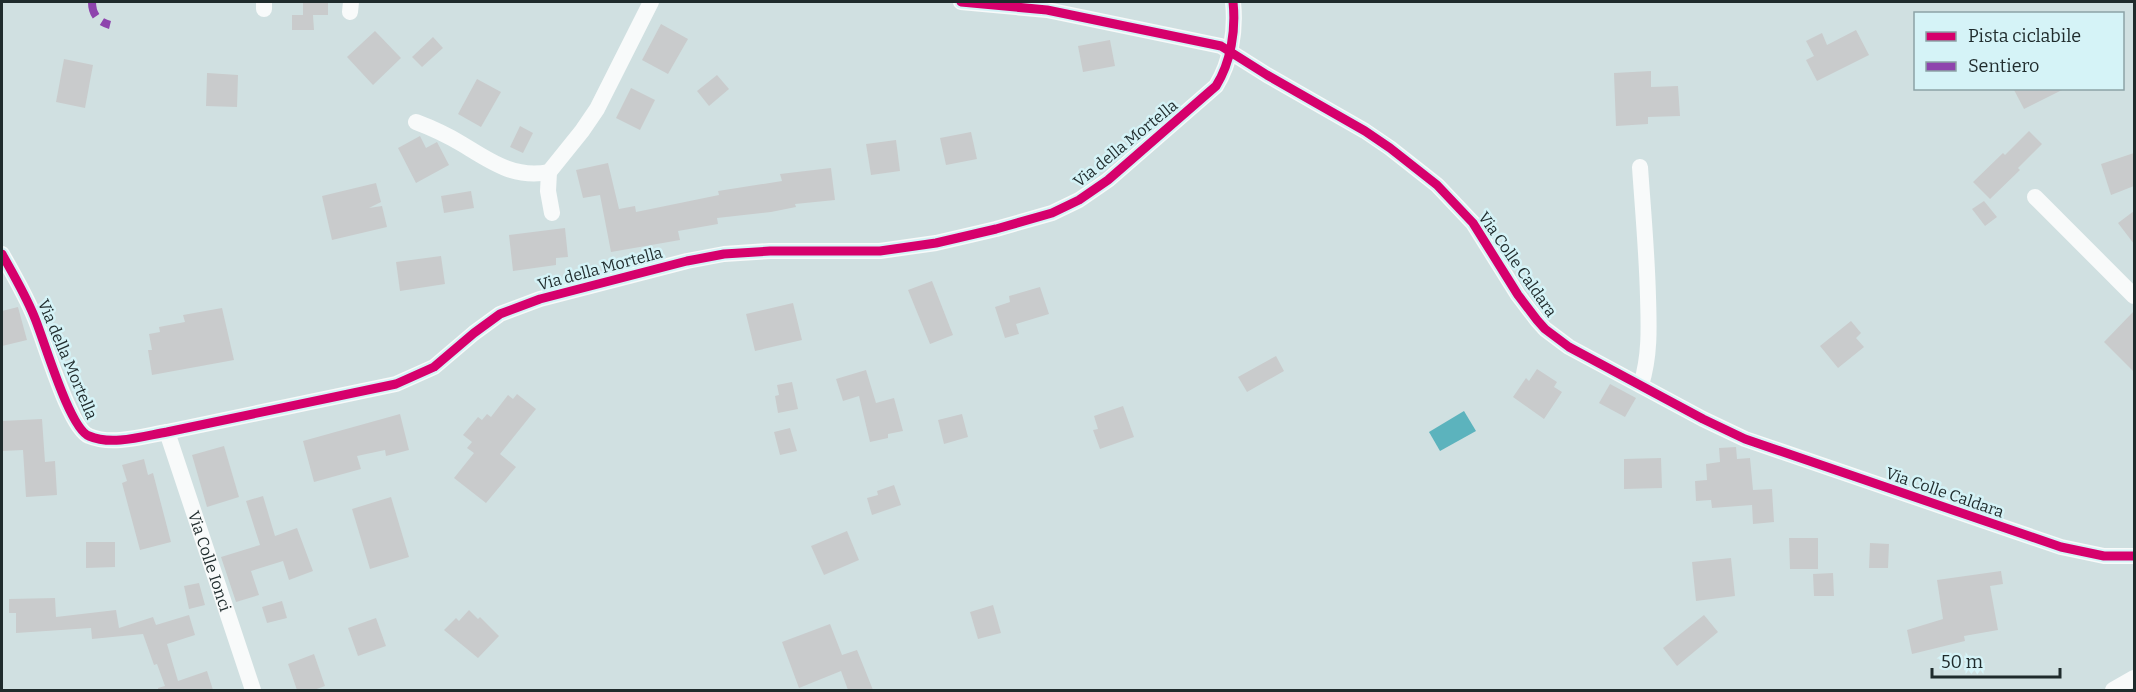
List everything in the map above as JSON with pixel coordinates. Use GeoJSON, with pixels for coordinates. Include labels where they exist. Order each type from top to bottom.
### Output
{"type":"FeatureCollection","features":[{"type":"Feature","properties":{"kind":"street"},"geometry":{"type":"LineString","coordinates":[[552,213],[548,191],[549,172],[597,109],[651,2]]}},
{"type":"Feature","properties":{"kind":"street","name":"Via Colle Caldara"},"geometry":{"type":"LineString","coordinates":[[961,2],[1063,7],[1221,46],[1365,131],[1420,171],[1473,223],[1523,302],[1545,329],[1580,354],[1709,422],[1764,447],[2054,545],[2088,554],[2134,556]]}},
{"type":"Feature","properties":{"kind":"street","name":"Via della Mortella"},"geometry":{"type":"LineString","coordinates":[[2,254],[29,303],[50,354],[63,396],[82,431],[89,436],[110,440],[167,432],[396,384],[434,367],[487,322],[512,308],[687,261],[724,254],[757,252],[854,252],[906,248],[967,237],[1052,213],[1079,200],[1105,183],[1210,93],[1223,73],[1230,51],[1234,27],[1233,2]]}},
{"type":"Feature","properties":{"kind":"street"},"geometry":{"type":"LineString","coordinates":[[416,122],[445,134],[505,169],[528,174],[549,172]]}},
{"type":"Feature","properties":{"kind":"street"},"geometry":{"type":"LineString","coordinates":[[1640,167],[1649,339],[1648,358],[1641,385]]}},
{"type":"Feature","properties":{"kind":"street"},"geometry":{"type":"LineString","coordinates":[[2035,196],[2134,296]]}},
{"type":"Feature","properties":{"kind":"street","name":"Via Colle Ionci"},"geometry":{"type":"LineString","coordinates":[[167,432],[253,690]]}},
{"type":"Feature","properties":{"kind":"street"},"geometry":{"type":"LineString","coordinates":[[2117,557],[2134,545]]}},
{"type":"Feature","properties":{"kind":"street"},"geometry":{"type":"LineString","coordinates":[[2113,690],[2134,678]]}},
{"type":"Feature","properties":{"kind":"water"},"geometry":{"type":"Polygon","coordinates":[[[1464,411],[1476,431],[1440,451],[1429,432],[1464,411]]]}},
{"type":"Feature","properties":{"kind":"building"},"geometry":{"type":"Polygon","coordinates":[[[303,2],[328,2],[328,15],[303,15],[303,2]]]}},
{"type":"Feature","properties":{"kind":"building"},"geometry":{"type":"Polygon","coordinates":[[[292,15],[313,15],[314,30],[292,30],[292,15]]]}},
{"type":"Feature","properties":{"kind":"building"},"geometry":{"type":"Polygon","coordinates":[[[661,24],[688,39],[668,74],[642,60],[661,24]]]}},
{"type":"Feature","properties":{"kind":"building"},"geometry":{"type":"Polygon","coordinates":[[[1856,30],[1869,55],[1817,81],[1806,60],[1814,56],[1806,41],[1822,33],[1827,45],[1856,30]]]}},
{"type":"Feature","properties":{"kind":"building"},"geometry":{"type":"Polygon","coordinates":[[[375,31],[401,58],[373,85],[347,57],[375,31]]]}},
{"type":"Feature","properties":{"kind":"building"},"geometry":{"type":"Polygon","coordinates":[[[433,37],[443,48],[422,67],[412,57],[433,37]]]}},
{"type":"Feature","properties":{"kind":"building"},"geometry":{"type":"Polygon","coordinates":[[[1110,40],[1115,66],[1083,72],[1078,46],[1110,40]]]}},
{"type":"Feature","properties":{"kind":"building"},"geometry":{"type":"Polygon","coordinates":[[[64,59],[93,65],[85,108],[56,102],[64,59]]]}},
{"type":"Feature","properties":{"kind":"building"},"geometry":{"type":"Polygon","coordinates":[[[1651,71],[1651,87],[1678,86],[1680,116],[1648,117],[1648,124],[1616,126],[1614,73],[1651,71]]]}},
{"type":"Feature","properties":{"kind":"building"},"geometry":{"type":"Polygon","coordinates":[[[207,73],[238,75],[237,107],[206,106],[207,73]]]}},
{"type":"Feature","properties":{"kind":"building"},"geometry":{"type":"Polygon","coordinates":[[[717,75],[729,89],[709,106],[697,91],[717,75]]]}},
{"type":"Feature","properties":{"kind":"building"},"geometry":{"type":"Polygon","coordinates":[[[477,79],[501,92],[481,127],[458,114],[477,79]]]}},
{"type":"Feature","properties":{"kind":"building"},"geometry":{"type":"Polygon","coordinates":[[[631,88],[655,100],[640,130],[616,118],[631,88]]]}},
{"type":"Feature","properties":{"kind":"building"},"geometry":{"type":"Polygon","coordinates":[[[2014,90],[2062,90],[2024,109],[2014,90]]]}},
{"type":"Feature","properties":{"kind":"building"},"geometry":{"type":"Polygon","coordinates":[[[520,126],[533,133],[523,153],[510,147],[520,126]]]}},
{"type":"Feature","properties":{"kind":"building"},"geometry":{"type":"Polygon","coordinates":[[[2029,131],[2042,144],[2018,168],[2020,170],[1990,199],[1973,182],[2029,131]]]}},
{"type":"Feature","properties":{"kind":"building"},"geometry":{"type":"Polygon","coordinates":[[[971,132],[977,159],[946,165],[940,138],[971,132]]]}},
{"type":"Feature","properties":{"kind":"building"},"geometry":{"type":"Polygon","coordinates":[[[420,136],[426,148],[437,142],[449,165],[416,183],[398,148],[420,136]]]}},
{"type":"Feature","properties":{"kind":"building"},"geometry":{"type":"Polygon","coordinates":[[[896,140],[900,171],[871,175],[866,144],[896,140]]]}},
{"type":"Feature","properties":{"kind":"building"},"geometry":{"type":"Polygon","coordinates":[[[2134,153],[2134,186],[2111,195],[2101,164],[2134,153]]]}},
{"type":"Feature","properties":{"kind":"building"},"geometry":{"type":"Polygon","coordinates":[[[608,163],[619,209],[635,206],[636,212],[719,195],[718,191],[782,181],[780,174],[831,168],[835,200],[795,204],[796,207],[771,212],[717,218],[718,224],[678,231],[680,240],[611,252],[600,195],[583,198],[576,170],[608,163]]]}},
{"type":"Feature","properties":{"kind":"building"},"geometry":{"type":"Polygon","coordinates":[[[376,183],[381,202],[369,208],[382,206],[387,227],[332,240],[322,196],[376,183]]]}},
{"type":"Feature","properties":{"kind":"building"},"geometry":{"type":"Polygon","coordinates":[[[471,191],[474,208],[444,213],[441,196],[471,191]]]}},
{"type":"Feature","properties":{"kind":"building"},"geometry":{"type":"Polygon","coordinates":[[[1984,201],[1997,217],[1985,226],[1972,209],[1984,201]]]}},
{"type":"Feature","properties":{"kind":"building"},"geometry":{"type":"Polygon","coordinates":[[[2134,211],[2134,244],[2118,223],[2134,211]]]}},
{"type":"Feature","properties":{"kind":"building"},"geometry":{"type":"Polygon","coordinates":[[[565,228],[568,257],[556,258],[556,265],[513,271],[509,235],[565,228]]]}},
{"type":"Feature","properties":{"kind":"building"},"geometry":{"type":"Polygon","coordinates":[[[441,256],[445,284],[400,291],[396,262],[441,256]]]}},
{"type":"Feature","properties":{"kind":"building"},"geometry":{"type":"Polygon","coordinates":[[[932,281],[953,335],[930,344],[908,290],[932,281]]]}},
{"type":"Feature","properties":{"kind":"building"},"geometry":{"type":"Polygon","coordinates":[[[1040,287],[1049,314],[1016,324],[1019,334],[1005,338],[995,307],[1010,302],[1009,296],[1040,287]]]}},
{"type":"Feature","properties":{"kind":"building"},"geometry":{"type":"Polygon","coordinates":[[[793,303],[802,340],[755,351],[746,314],[793,303]]]}},
{"type":"Feature","properties":{"kind":"building"},"geometry":{"type":"Polygon","coordinates":[[[18,307],[27,340],[2,346],[2,311],[18,307]]]}},
{"type":"Feature","properties":{"kind":"building"},"geometry":{"type":"Polygon","coordinates":[[[222,308],[234,360],[152,375],[148,350],[152,350],[149,334],[160,332],[159,327],[185,322],[183,315],[222,308]]]}},
{"type":"Feature","properties":{"kind":"building"},"geometry":{"type":"Polygon","coordinates":[[[2134,311],[2134,372],[2104,342],[2134,311]]]}},
{"type":"Feature","properties":{"kind":"building"},"geometry":{"type":"Polygon","coordinates":[[[1851,321],[1861,333],[1856,338],[1864,347],[1838,368],[1820,346],[1851,321]]]}},
{"type":"Feature","properties":{"kind":"building"},"geometry":{"type":"Polygon","coordinates":[[[1276,356],[1284,371],[1247,392],[1238,377],[1276,356]]]}},
{"type":"Feature","properties":{"kind":"building"},"geometry":{"type":"Polygon","coordinates":[[[1537,369],[1557,382],[1554,387],[1562,392],[1544,419],[1513,397],[1526,378],[1529,381],[1537,369]]]}},
{"type":"Feature","properties":{"kind":"building"},"geometry":{"type":"Polygon","coordinates":[[[866,370],[876,403],[894,398],[903,431],[888,434],[888,438],[870,442],[859,396],[843,401],[836,379],[866,370]]]}},
{"type":"Feature","properties":{"kind":"building"},"geometry":{"type":"Polygon","coordinates":[[[792,382],[798,409],[778,413],[775,396],[779,395],[777,385],[792,382]]]}},
{"type":"Feature","properties":{"kind":"building"},"geometry":{"type":"Polygon","coordinates":[[[1610,384],[1636,398],[1625,417],[1599,403],[1610,384]]]}},
{"type":"Feature","properties":{"kind":"building"},"geometry":{"type":"Polygon","coordinates":[[[517,394],[536,409],[500,454],[516,467],[486,503],[454,478],[474,453],[467,448],[472,442],[463,435],[478,417],[482,420],[487,414],[491,417],[508,395],[513,399],[517,394]]]}},
{"type":"Feature","properties":{"kind":"building"},"geometry":{"type":"Polygon","coordinates":[[[1123,406],[1134,437],[1100,449],[1093,430],[1098,429],[1094,416],[1123,406]]]}},
{"type":"Feature","properties":{"kind":"building"},"geometry":{"type":"Polygon","coordinates":[[[400,414],[409,450],[386,456],[385,450],[357,456],[361,469],[314,482],[303,441],[400,414]]]}},
{"type":"Feature","properties":{"kind":"building"},"geometry":{"type":"Polygon","coordinates":[[[962,414],[968,437],[944,444],[938,420],[962,414]]]}},
{"type":"Feature","properties":{"kind":"building"},"geometry":{"type":"Polygon","coordinates":[[[42,419],[45,462],[55,461],[57,495],[26,497],[23,450],[2,451],[2,421],[42,419]]]}},
{"type":"Feature","properties":{"kind":"building"},"geometry":{"type":"Polygon","coordinates":[[[790,428],[797,451],[780,455],[774,432],[790,428]]]}},
{"type":"Feature","properties":{"kind":"building"},"geometry":{"type":"Polygon","coordinates":[[[224,446],[239,497],[207,507],[192,455],[224,446]]]}},
{"type":"Feature","properties":{"kind":"building"},"geometry":{"type":"Polygon","coordinates":[[[1736,447],[1737,459],[1750,458],[1753,490],[1772,489],[1774,522],[1753,524],[1752,505],[1712,508],[1711,500],[1696,501],[1695,481],[1707,480],[1706,464],[1720,462],[1719,448],[1736,447]]]}},
{"type":"Feature","properties":{"kind":"building"},"geometry":{"type":"Polygon","coordinates":[[[1661,458],[1662,488],[1624,489],[1624,459],[1661,458]]]}},
{"type":"Feature","properties":{"kind":"building"},"geometry":{"type":"Polygon","coordinates":[[[144,459],[148,475],[153,473],[171,542],[140,550],[122,483],[127,481],[122,465],[144,459]]]}},
{"type":"Feature","properties":{"kind":"building"},"geometry":{"type":"Polygon","coordinates":[[[894,485],[901,505],[872,515],[867,498],[878,495],[877,491],[894,485]]]}},
{"type":"Feature","properties":{"kind":"building"},"geometry":{"type":"Polygon","coordinates":[[[263,496],[275,536],[297,528],[313,571],[289,580],[283,561],[251,571],[259,595],[236,602],[221,557],[260,545],[246,501],[263,496]]]}},
{"type":"Feature","properties":{"kind":"building"},"geometry":{"type":"Polygon","coordinates":[[[391,497],[409,557],[370,569],[352,509],[391,497]]]}},
{"type":"Feature","properties":{"kind":"building"},"geometry":{"type":"Polygon","coordinates":[[[847,531],[859,560],[824,575],[811,546],[847,531]]]}},
{"type":"Feature","properties":{"kind":"building"},"geometry":{"type":"Polygon","coordinates":[[[1789,538],[1818,538],[1818,569],[1790,569],[1789,538]]]}},
{"type":"Feature","properties":{"kind":"building"},"geometry":{"type":"Polygon","coordinates":[[[86,542],[115,542],[115,567],[86,568],[86,542]]]}},
{"type":"Feature","properties":{"kind":"building"},"geometry":{"type":"Polygon","coordinates":[[[1870,543],[1889,544],[1888,568],[1869,568],[1870,543]]]}},
{"type":"Feature","properties":{"kind":"building"},"geometry":{"type":"Polygon","coordinates":[[[1731,558],[1735,596],[1696,601],[1692,562],[1731,558]]]}},
{"type":"Feature","properties":{"kind":"building"},"geometry":{"type":"Polygon","coordinates":[[[2001,571],[2003,584],[1990,586],[1998,630],[1964,636],[1965,641],[1912,654],[1907,630],[1943,619],[1937,580],[2001,571]]]}},
{"type":"Feature","properties":{"kind":"building"},"geometry":{"type":"Polygon","coordinates":[[[1833,573],[1834,596],[1814,596],[1813,574],[1833,573]]]}},
{"type":"Feature","properties":{"kind":"building"},"geometry":{"type":"Polygon","coordinates":[[[199,583],[205,605],[189,609],[184,586],[199,583]]]}},
{"type":"Feature","properties":{"kind":"building"},"geometry":{"type":"Polygon","coordinates":[[[55,598],[56,617],[116,610],[119,628],[153,617],[156,625],[189,615],[195,635],[167,644],[178,681],[207,671],[213,690],[158,690],[165,686],[157,664],[154,665],[143,634],[92,639],[91,628],[16,633],[16,613],[9,613],[9,599],[55,598]]]}},
{"type":"Feature","properties":{"kind":"building"},"geometry":{"type":"Polygon","coordinates":[[[282,601],[287,618],[267,623],[262,607],[282,601]]]}},
{"type":"Feature","properties":{"kind":"building"},"geometry":{"type":"Polygon","coordinates":[[[993,605],[1001,633],[978,639],[970,612],[993,605]]]}},
{"type":"Feature","properties":{"kind":"building"},"geometry":{"type":"Polygon","coordinates":[[[469,610],[478,619],[480,617],[499,636],[478,658],[444,630],[456,618],[459,621],[469,610]]]}},
{"type":"Feature","properties":{"kind":"building"},"geometry":{"type":"Polygon","coordinates":[[[1704,615],[1718,632],[1677,666],[1663,648],[1704,615]]]}},
{"type":"Feature","properties":{"kind":"building"},"geometry":{"type":"Polygon","coordinates":[[[376,618],[386,646],[358,656],[348,628],[376,618]]]}},
{"type":"Feature","properties":{"kind":"building"},"geometry":{"type":"Polygon","coordinates":[[[830,624],[842,655],[857,650],[873,690],[848,690],[841,671],[799,688],[782,642],[830,624]]]}},
{"type":"Feature","properties":{"kind":"building"},"geometry":{"type":"Polygon","coordinates":[[[314,654],[325,686],[314,690],[297,690],[288,664],[314,654]]]}},
{"type":"Feature","properties":{"kind":"marked path"},"geometry":{"type":"LineString","coordinates":[[92,2],[97,17],[110,25]]}},
{"type":"Feature","properties":{"kind":"cycle path"},"geometry":{"type":"LineString","coordinates":[[961,2],[1047,10],[1221,46],[1365,131],[1437,185],[1473,223],[1518,295],[1537,320],[1569,347],[1745,439],[2061,547],[2104,556],[2134,556]]}},
{"type":"Feature","properties":{"kind":"cycle path"},"geometry":{"type":"LineString","coordinates":[[2,254],[30,308],[65,401],[81,429],[89,436],[108,440],[167,432],[396,384],[434,367],[500,314],[540,299],[687,261],[724,254],[770,251],[880,251],[936,243],[1052,213],[1079,200],[1108,180],[1216,86],[1229,56],[1234,24],[1233,2]]}}]}
